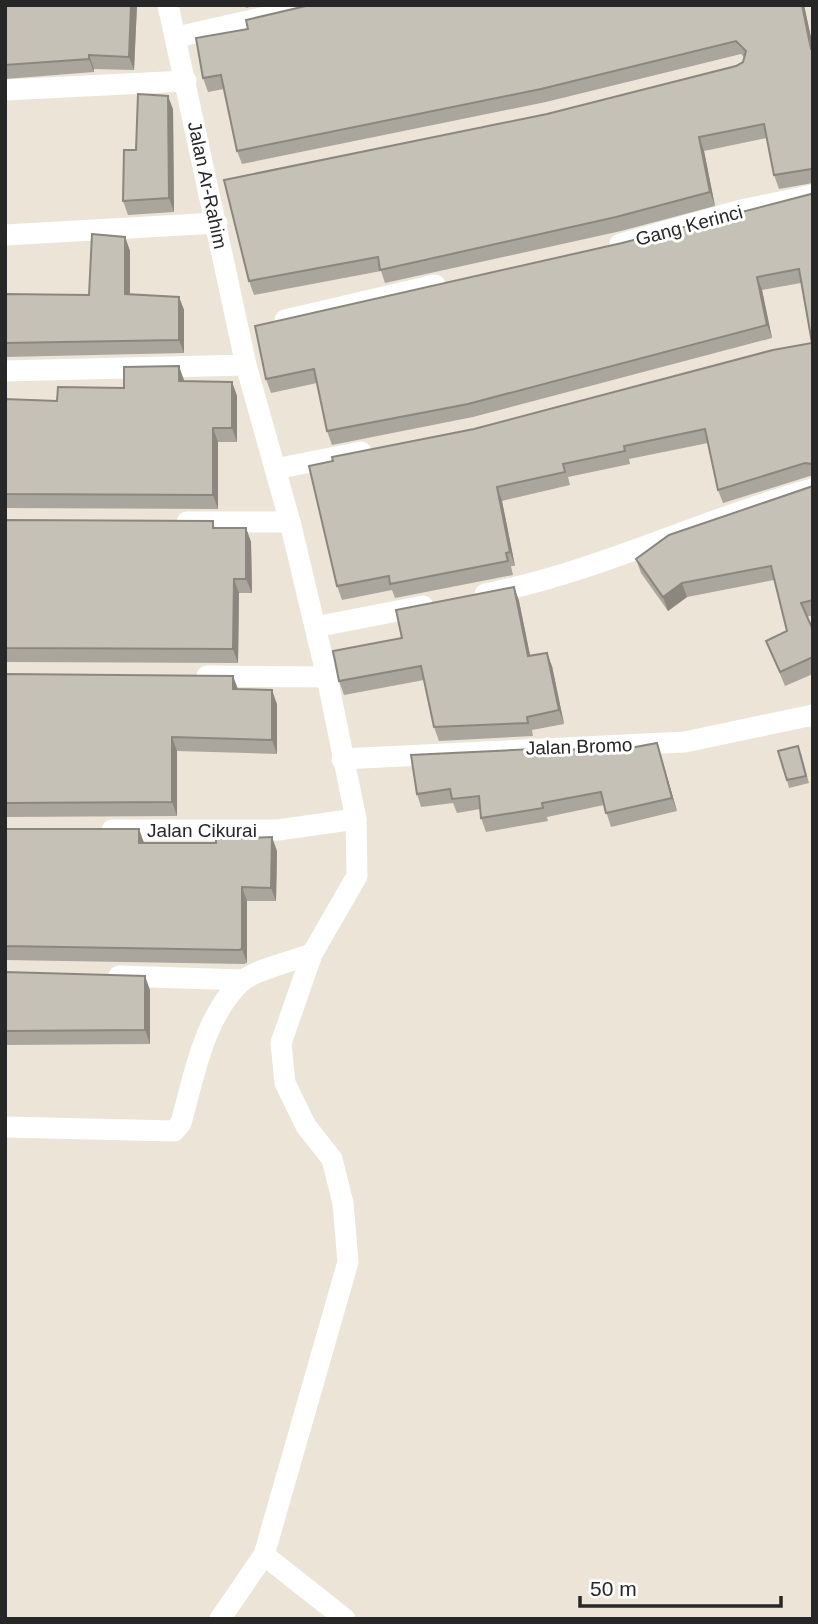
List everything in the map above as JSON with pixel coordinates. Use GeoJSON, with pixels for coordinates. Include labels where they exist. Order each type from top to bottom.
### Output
{"type":"FeatureCollection","features":[{"type":"Feature","properties":{"kind":"street","name":"Jalan Ar-Rahim"},"geometry":{"type":"LineString","coordinates":[[167,5],[214,183],[216,223],[246,365],[290,522],[327,677],[356,819],[357,876],[312,954],[281,1043],[285,1083],[306,1126],[332,1159],[343,1203],[348,1262],[264,1555],[220,1619]]}},
{"type":"Feature","properties":{"kind":"street"},"geometry":{"type":"LineString","coordinates":[[177,37],[317,5]]}},
{"type":"Feature","properties":{"kind":"street"},"geometry":{"type":"LineString","coordinates":[[5,90],[186,81]]}},
{"type":"Feature","properties":{"kind":"street","name":"Gang Kerinci"},"geometry":{"type":"LineString","coordinates":[[600,250],[737,211],[813,195]]}},
{"type":"Feature","properties":{"kind":"street"},"geometry":{"type":"LineString","coordinates":[[5,235],[216,223]]}},
{"type":"Feature","properties":{"kind":"street"},"geometry":{"type":"LineString","coordinates":[[239,331],[456,281]]}},
{"type":"Feature","properties":{"kind":"street"},"geometry":{"type":"LineString","coordinates":[[5,371],[246,365]]}},
{"type":"Feature","properties":{"kind":"street"},"geometry":{"type":"LineString","coordinates":[[275,469],[382,448]]}},
{"type":"Feature","properties":{"kind":"street"},"geometry":{"type":"LineString","coordinates":[[315,627],[536,584],[772,500],[813,489]]}},
{"type":"Feature","properties":{"kind":"street"},"geometry":{"type":"LineString","coordinates":[[168,522],[290,522]]}},
{"type":"Feature","properties":{"kind":"street"},"geometry":{"type":"LineString","coordinates":[[187,676],[327,677]]}},
{"type":"Feature","properties":{"kind":"street","name":"Jalan Bromo"},"geometry":{"type":"LineString","coordinates":[[342,759],[685,742],[813,715]]}},
{"type":"Feature","properties":{"kind":"street","name":"Jalan Cikurai"},"geometry":{"type":"LineString","coordinates":[[87,830],[278,831],[356,819]]}},
{"type":"Feature","properties":{"kind":"street"},"geometry":{"type":"LineString","coordinates":[[98,976],[243,980],[312,954]]}},
{"type":"Feature","properties":{"kind":"street"},"geometry":{"type":"LineString","coordinates":[[5,1127],[174,1131],[181,1123],[203,1046],[213,1024],[243,980]]}},
{"type":"Feature","properties":{"kind":"street"},"geometry":{"type":"LineString","coordinates":[[264,1555],[345,1619]]}},
{"type":"Feature","properties":{"kind":"building"},"geometry":{"type":"Polygon","coordinates":[[[5,5],[131,5],[129,57],[89,55],[89,59],[5,65],[5,5]]]}},
{"type":"Feature","properties":{"kind":"building"},"geometry":{"type":"Polygon","coordinates":[[[310,5],[802,5],[813,49],[813,170],[774,175],[764,124],[699,137],[710,192],[616,217],[380,270],[378,257],[249,281],[224,180],[547,114],[736,66],[743,62],[746,51],[736,41],[541,89],[237,151],[221,75],[203,78],[196,38],[248,29],[246,20],[310,5]]]}},
{"type":"Feature","properties":{"kind":"building"},"geometry":{"type":"Polygon","coordinates":[[[138,94],[168,96],[169,198],[123,201],[124,150],[136,150],[138,94]]]}},
{"type":"Feature","properties":{"kind":"building"},"geometry":{"type":"Polygon","coordinates":[[[813,192],[813,464],[805,463],[718,490],[705,429],[624,446],[625,451],[563,464],[565,472],[497,487],[510,552],[506,553],[508,561],[390,584],[389,576],[337,586],[309,466],[333,461],[332,457],[474,429],[773,350],[812,343],[799,269],[757,277],[767,325],[468,404],[327,431],[314,369],[266,379],[255,326],[622,243],[813,192]]]}},
{"type":"Feature","properties":{"kind":"building"},"geometry":{"type":"Polygon","coordinates":[[[92,234],[125,237],[125,294],[179,297],[179,340],[5,343],[5,294],[89,295],[92,234]]]}},
{"type":"Feature","properties":{"kind":"building"},"geometry":{"type":"Polygon","coordinates":[[[179,366],[179,381],[232,382],[232,428],[213,428],[213,495],[5,494],[5,399],[57,401],[58,387],[124,388],[124,367],[179,366]]]}},
{"type":"Feature","properties":{"kind":"building"},"geometry":{"type":"Polygon","coordinates":[[[813,486],[813,600],[801,603],[813,630],[813,657],[780,672],[766,641],[787,631],[771,566],[682,583],[663,597],[636,559],[669,535],[813,486]]]}},
{"type":"Feature","properties":{"kind":"building"},"geometry":{"type":"Polygon","coordinates":[[[5,520],[213,521],[213,528],[246,528],[246,579],[234,579],[233,649],[5,648],[5,520]]]}},
{"type":"Feature","properties":{"kind":"building"},"geometry":{"type":"Polygon","coordinates":[[[514,587],[528,656],[547,653],[559,710],[527,717],[528,723],[434,727],[421,666],[339,681],[333,651],[402,638],[396,610],[514,587]]]}},
{"type":"Feature","properties":{"kind":"building"},"geometry":{"type":"Polygon","coordinates":[[[5,674],[233,676],[233,689],[272,690],[272,740],[172,737],[172,802],[5,803],[5,674]]]}},
{"type":"Feature","properties":{"kind":"building"},"geometry":{"type":"Polygon","coordinates":[[[657,743],[672,798],[606,813],[601,792],[542,803],[543,808],[481,818],[479,796],[452,799],[450,789],[417,794],[411,755],[533,749],[533,752],[554,753],[593,746],[629,744],[630,748],[657,743]]]}},
{"type":"Feature","properties":{"kind":"building"},"geometry":{"type":"Polygon","coordinates":[[[798,746],[806,776],[787,780],[778,751],[798,746]]]}},
{"type":"Feature","properties":{"kind":"building"},"geometry":{"type":"Polygon","coordinates":[[[5,829],[139,829],[139,843],[216,843],[216,839],[272,837],[271,888],[242,887],[242,949],[239,950],[5,946],[5,829]]]}},
{"type":"Feature","properties":{"kind":"building"},"geometry":{"type":"Polygon","coordinates":[[[5,972],[145,976],[145,1030],[5,1031],[5,972]]]}}]}
